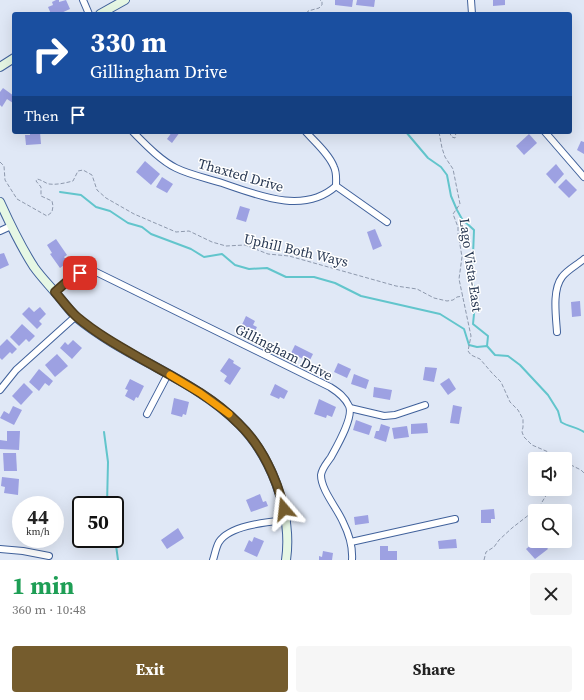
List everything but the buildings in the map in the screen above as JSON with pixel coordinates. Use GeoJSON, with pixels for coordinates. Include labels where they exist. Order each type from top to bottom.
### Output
{"type":"FeatureCollection","features":[{"type":"Feature","properties":{"kind":"main road"},"geometry":{"type":"LineString","coordinates":[[104,12],[125,0]]}},
{"type":"Feature","properties":{"kind":"main road"},"geometry":{"type":"LineString","coordinates":[[0,66],[12,59]]}},
{"type":"Feature","properties":{"kind":"main road"},"geometry":{"type":"LineString","coordinates":[[0,202],[11,226],[34,267],[76,316],[104,338],[200,393],[220,407],[240,425],[257,448],[271,471],[282,499],[287,520],[288,537],[286,560]]}},
{"type":"Feature","properties":{"kind":"street"},"geometry":{"type":"LineString","coordinates":[[83,0],[88,12]]}},
{"type":"Feature","properties":{"kind":"street"},"geometry":{"type":"LineString","coordinates":[[471,0],[472,12]]}},
{"type":"Feature","properties":{"kind":"street","name":"Thaxted Drive"},"geometry":{"type":"LineString","coordinates":[[135,134],[161,157],[175,167],[264,197],[277,200],[304,200],[319,198],[327,194],[336,186]]}},
{"type":"Feature","properties":{"kind":"street"},"geometry":{"type":"LineString","coordinates":[[308,134],[335,167],[336,186],[387,222]]}},
{"type":"Feature","properties":{"kind":"street"},"geometry":{"type":"LineString","coordinates":[[547,134],[584,176]]}},
{"type":"Feature","properties":{"kind":"street"},"geometry":{"type":"LineString","coordinates":[[0,231],[11,226]]}},
{"type":"Feature","properties":{"kind":"street"},"geometry":{"type":"LineString","coordinates":[[557,332],[556,305],[559,282],[567,272],[584,259]]}},
{"type":"Feature","properties":{"kind":"street","name":"Gillingham Drive"},"geometry":{"type":"LineString","coordinates":[[55,292],[76,275],[88,271],[96,272],[330,387],[343,396],[350,408]]}},
{"type":"Feature","properties":{"kind":"street"},"geometry":{"type":"LineString","coordinates":[[0,390],[16,370],[76,316]]}},
{"type":"Feature","properties":{"kind":"street"},"geometry":{"type":"LineString","coordinates":[[147,414],[168,374]]}},
{"type":"Feature","properties":{"kind":"street"},"geometry":{"type":"LineString","coordinates":[[352,560],[351,542],[344,522],[324,490],[321,475],[322,469],[344,433],[350,408],[384,416],[395,415],[425,405]]}},
{"type":"Feature","properties":{"kind":"street"},"geometry":{"type":"LineString","coordinates":[[351,542],[455,519]]}},
{"type":"Feature","properties":{"kind":"street"},"geometry":{"type":"LineString","coordinates":[[214,560],[219,542],[229,534],[255,524],[287,520]]}},
{"type":"Feature","properties":{"kind":"street"},"geometry":{"type":"LineString","coordinates":[[0,549],[23,550],[49,556]]}},
{"type":"Feature","properties":{"kind":"path"},"geometry":{"type":"LineString","coordinates":[[308,12],[319,8],[322,5],[322,1],[320,0]]}},
{"type":"Feature","properties":{"kind":"path","name":"Lago Vista-East"},"geometry":{"type":"LineString","coordinates":[[440,134],[445,157],[453,169],[460,204],[453,214],[458,227],[462,257],[459,279],[471,336],[468,351],[471,355],[480,359],[492,374],[501,382],[510,402],[518,410],[523,420],[522,432],[524,437],[532,445],[548,452]]}},
{"type":"Feature","properties":{"kind":"path"},"geometry":{"type":"LineString","coordinates":[[450,134],[452,137],[456,138],[456,134]]}},
{"type":"Feature","properties":{"kind":"path","name":"Uphill Both Ways"},"geometry":{"type":"LineString","coordinates":[[0,162],[4,166],[6,180],[17,200],[47,216],[52,212],[52,201],[41,196],[41,187],[36,181],[37,179],[49,184],[63,183],[73,181],[78,171],[83,170],[92,175],[97,190],[106,198],[134,214],[176,232],[189,231],[212,242],[226,246],[245,245],[268,254],[289,256],[396,286],[417,289],[434,298],[447,301],[463,296]]}},
{"type":"Feature","properties":{"kind":"path"},"geometry":{"type":"LineString","coordinates":[[572,466],[584,473]]}},
{"type":"Feature","properties":{"kind":"path"},"geometry":{"type":"LineString","coordinates":[[484,560],[486,552],[494,547],[512,528],[539,507],[546,496]]}},
{"type":"Feature","properties":{"kind":"waterway"},"geometry":{"type":"LineString","coordinates":[[408,134],[428,158],[441,167],[447,175],[451,196],[457,210],[462,219],[474,230],[472,281],[476,294],[473,324],[488,336],[487,346]]}},
{"type":"Feature","properties":{"kind":"waterway"},"geometry":{"type":"LineString","coordinates":[[60,192],[81,195],[96,207],[110,211],[128,223],[142,227],[151,234],[191,249],[204,257],[222,254],[235,265],[249,269],[267,268],[286,277],[314,277],[335,283],[361,296],[440,314],[464,329],[469,345],[477,347],[487,346],[495,355],[508,356],[520,365],[548,395],[558,411],[561,422],[584,432]]}},
{"type":"Feature","properties":{"kind":"waterway"},"geometry":{"type":"LineString","coordinates":[[104,432],[108,462],[107,496]]}},
{"type":"Feature","properties":{"kind":"waterway"},"geometry":{"type":"LineString","coordinates":[[116,548],[118,560]]}},
{"type":"Feature","properties":{"kind":"slow traffic"},"geometry":{"type":"LineString","coordinates":[[170,375],[200,393],[229,414]]}},
{"type":"Feature","properties":{"kind":"route"},"geometry":{"type":"LineString","coordinates":[[80,273],[72,277],[55,292],[76,316],[104,338],[200,393],[230,415],[249,436],[271,471],[282,499],[284,509]]}}]}
